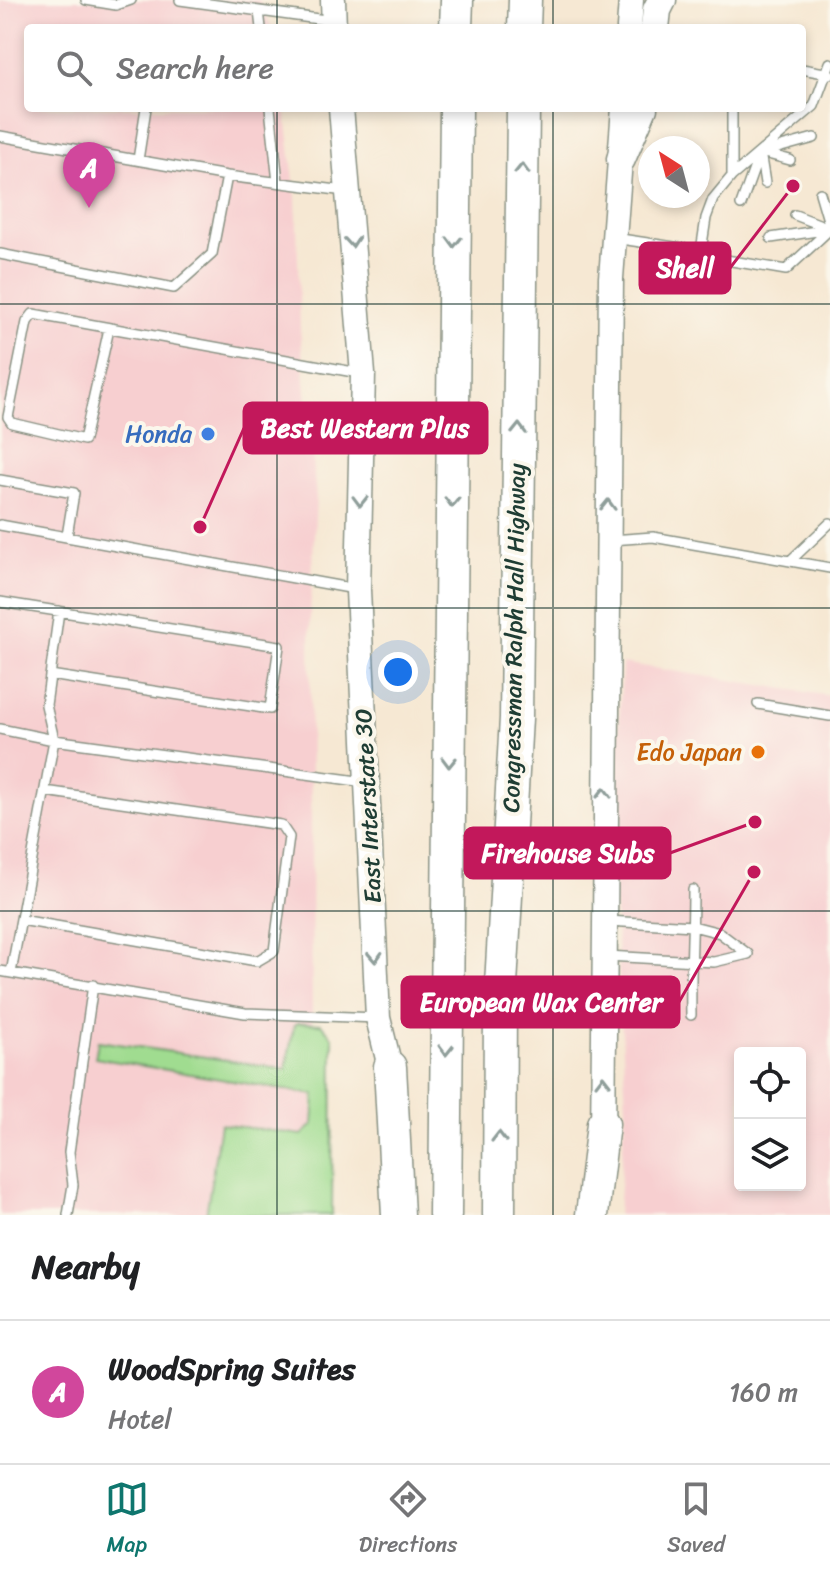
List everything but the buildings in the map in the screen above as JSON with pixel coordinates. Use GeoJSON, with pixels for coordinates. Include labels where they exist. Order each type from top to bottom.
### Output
{"type":"FeatureCollection","features":[{"type":"Feature","properties":{"kind":"highway"},"geometry":{"type":"LineString","coordinates":[[456,24],[457,0]]}},
{"type":"Feature","properties":{"kind":"highway"},"geometry":{"type":"LineString","coordinates":[[524,24],[525,0]]}},
{"type":"Feature","properties":{"kind":"highway"},"geometry":{"type":"LineString","coordinates":[[445,1215],[456,112]]}},
{"type":"Feature","properties":{"kind":"highway","name":"Congressman Ralph Hall Highway"},"geometry":{"type":"LineString","coordinates":[[499,1215],[500,1003],[516,718],[523,112]]}},
{"type":"Feature","properties":{"kind":"highway"},"geometry":{"type":"LineString","coordinates":[[390,1067],[398,1215]]}},
{"type":"Feature","properties":{"kind":"highway"},"geometry":{"type":"LineString","coordinates":[[592,1215],[603,1124]]}},
{"type":"Feature","properties":{"kind":"main road"},"geometry":{"type":"LineString","coordinates":[[629,24],[631,0]]}},
{"type":"Feature","properties":{"kind":"main road"},"geometry":{"type":"LineString","coordinates":[[655,24],[662,0]]}},
{"type":"Feature","properties":{"kind":"main road","name":"East Interstate 30"},"geometry":{"type":"LineString","coordinates":[[341,112],[363,374],[358,590],[378,1018],[390,1067],[385,1215]]}},
{"type":"Feature","properties":{"kind":"main road"},"geometry":{"type":"LineString","coordinates":[[602,1215],[611,278],[624,112]]}},
{"type":"Feature","properties":{"kind":"main road"},"geometry":{"type":"LineString","coordinates":[[621,159],[641,112]]}},
{"type":"Feature","properties":{"kind":"lane"},"geometry":{"type":"LineString","coordinates":[[86,0],[116,5],[131,0]]}},
{"type":"Feature","properties":{"kind":"lane"},"geometry":{"type":"LineString","coordinates":[[180,0],[259,11],[334,16]]}},
{"type":"Feature","properties":{"kind":"lane"},"geometry":{"type":"LineString","coordinates":[[259,11],[261,24]]}},
{"type":"Feature","properties":{"kind":"lane"},"geometry":{"type":"LineString","coordinates":[[701,251],[706,218],[713,199],[732,176],[814,106],[829,72],[806,69]]}},
{"type":"Feature","properties":{"kind":"lane"},"geometry":{"type":"LineString","coordinates":[[138,160],[145,112]]}},
{"type":"Feature","properties":{"kind":"lane"},"geometry":{"type":"LineString","coordinates":[[270,112],[278,182]]}},
{"type":"Feature","properties":{"kind":"lane"},"geometry":{"type":"LineString","coordinates":[[732,112],[732,176]]}},
{"type":"Feature","properties":{"kind":"lane"},"geometry":{"type":"LineString","coordinates":[[0,136],[227,176],[348,191]]}},
{"type":"Feature","properties":{"kind":"lane"},"geometry":{"type":"LineString","coordinates":[[760,152],[814,138]]}},
{"type":"Feature","properties":{"kind":"lane"},"geometry":{"type":"LineString","coordinates":[[760,152],[790,160]]}},
{"type":"Feature","properties":{"kind":"lane"},"geometry":{"type":"LineString","coordinates":[[760,152],[765,183]]}},
{"type":"Feature","properties":{"kind":"lane"},"geometry":{"type":"LineString","coordinates":[[741,205],[760,152]]}},
{"type":"Feature","properties":{"kind":"lane"},"geometry":{"type":"LineString","coordinates":[[0,254],[174,288],[212,254],[227,176]]}},
{"type":"Feature","properties":{"kind":"lane"},"geometry":{"type":"LineString","coordinates":[[820,193],[830,228]]}},
{"type":"Feature","properties":{"kind":"lane"},"geometry":{"type":"LineString","coordinates":[[795,215],[830,228]]}},
{"type":"Feature","properties":{"kind":"lane"},"geometry":{"type":"LineString","coordinates":[[614,238],[701,251],[720,259],[786,270],[830,228]]}},
{"type":"Feature","properties":{"kind":"lane"},"geometry":{"type":"LineString","coordinates":[[771,238],[830,228]]}},
{"type":"Feature","properties":{"kind":"lane"},"geometry":{"type":"LineString","coordinates":[[109,329],[84,440],[12,423],[8,417],[27,322],[33,314],[363,374]]}},
{"type":"Feature","properties":{"kind":"lane"},"geometry":{"type":"LineString","coordinates":[[0,480],[74,493],[67,536]]}},
{"type":"Feature","properties":{"kind":"lane"},"geometry":{"type":"LineString","coordinates":[[790,561],[830,523]]}},
{"type":"Feature","properties":{"kind":"lane"},"geometry":{"type":"LineString","coordinates":[[0,525],[358,590]]}},
{"type":"Feature","properties":{"kind":"lane"},"geometry":{"type":"LineString","coordinates":[[607,541],[653,537],[830,568]]}},
{"type":"Feature","properties":{"kind":"lane"},"geometry":{"type":"LineString","coordinates":[[0,602],[279,646],[270,709],[50,675]]}},
{"type":"Feature","properties":{"kind":"lane"},"geometry":{"type":"LineString","coordinates":[[11,973],[54,740],[46,705],[59,611]]}},
{"type":"Feature","properties":{"kind":"lane"},"geometry":{"type":"LineString","coordinates":[[758,704],[830,716]]}},
{"type":"Feature","properties":{"kind":"lane"},"geometry":{"type":"LineString","coordinates":[[0,729],[54,740],[367,782]]}},
{"type":"Feature","properties":{"kind":"lane"},"geometry":{"type":"LineString","coordinates":[[21,920],[257,961],[274,951],[289,837],[281,825],[45,791]]}},
{"type":"Feature","properties":{"kind":"lane"},"geometry":{"type":"LineString","coordinates":[[691,1015],[689,961],[693,890]]}},
{"type":"Feature","properties":{"kind":"lane"},"geometry":{"type":"LineString","coordinates":[[603,921],[693,926],[720,933],[748,954],[714,962],[603,955]]}},
{"type":"Feature","properties":{"kind":"lane"},"geometry":{"type":"LineString","coordinates":[[0,971],[245,1013],[378,1018]]}},
{"type":"Feature","properties":{"kind":"lane"},"geometry":{"type":"LineString","coordinates":[[68,1215],[73,1185],[69,1152],[93,985]]}},
{"type":"Feature","properties":{"kind":"shaded area"},"geometry":{"type":"Polygon","coordinates":[[[0,0],[259,0],[270,24],[24,24],[24,112],[286,112],[296,196],[300,328],[316,498],[310,615],[313,1215],[0,1215],[0,0]]]}},
{"type":"Feature","properties":{"kind":"shaded area"},"geometry":{"type":"Polygon","coordinates":[[[622,663],[830,696],[830,1215],[618,1215],[626,1106],[613,865],[622,663]]]}},
{"type":"Feature","properties":{"kind":"green space"},"geometry":{"type":"Polygon","coordinates":[[[297,1023],[321,1024],[333,1038],[332,1215],[206,1215],[220,1124],[302,1135],[313,1125],[315,1095],[95,1058],[98,1041],[286,1069],[297,1023]]]}},
{"type":"Feature","properties":{"kind":"place","name":"Shell"},"geometry":{"type":"Point","coordinates":[793,186]}},
{"type":"Feature","properties":{"kind":"place","name":"WoodSpring Suites"},"geometry":{"type":"Point","coordinates":[89,208]}},
{"type":"Feature","properties":{"kind":"place","name":"Honda"},"geometry":{"type":"Point","coordinates":[208,434]}},
{"type":"Feature","properties":{"kind":"place","name":"Best Western Plus"},"geometry":{"type":"Point","coordinates":[200,527]}},
{"type":"Feature","properties":{"kind":"place","name":"Edo Japan"},"geometry":{"type":"Point","coordinates":[758,752]}},
{"type":"Feature","properties":{"kind":"place","name":"Firehouse Subs"},"geometry":{"type":"Point","coordinates":[755,822]}},
{"type":"Feature","properties":{"kind":"place","name":"European Wax Center"},"geometry":{"type":"Point","coordinates":[754,872]}}]}
